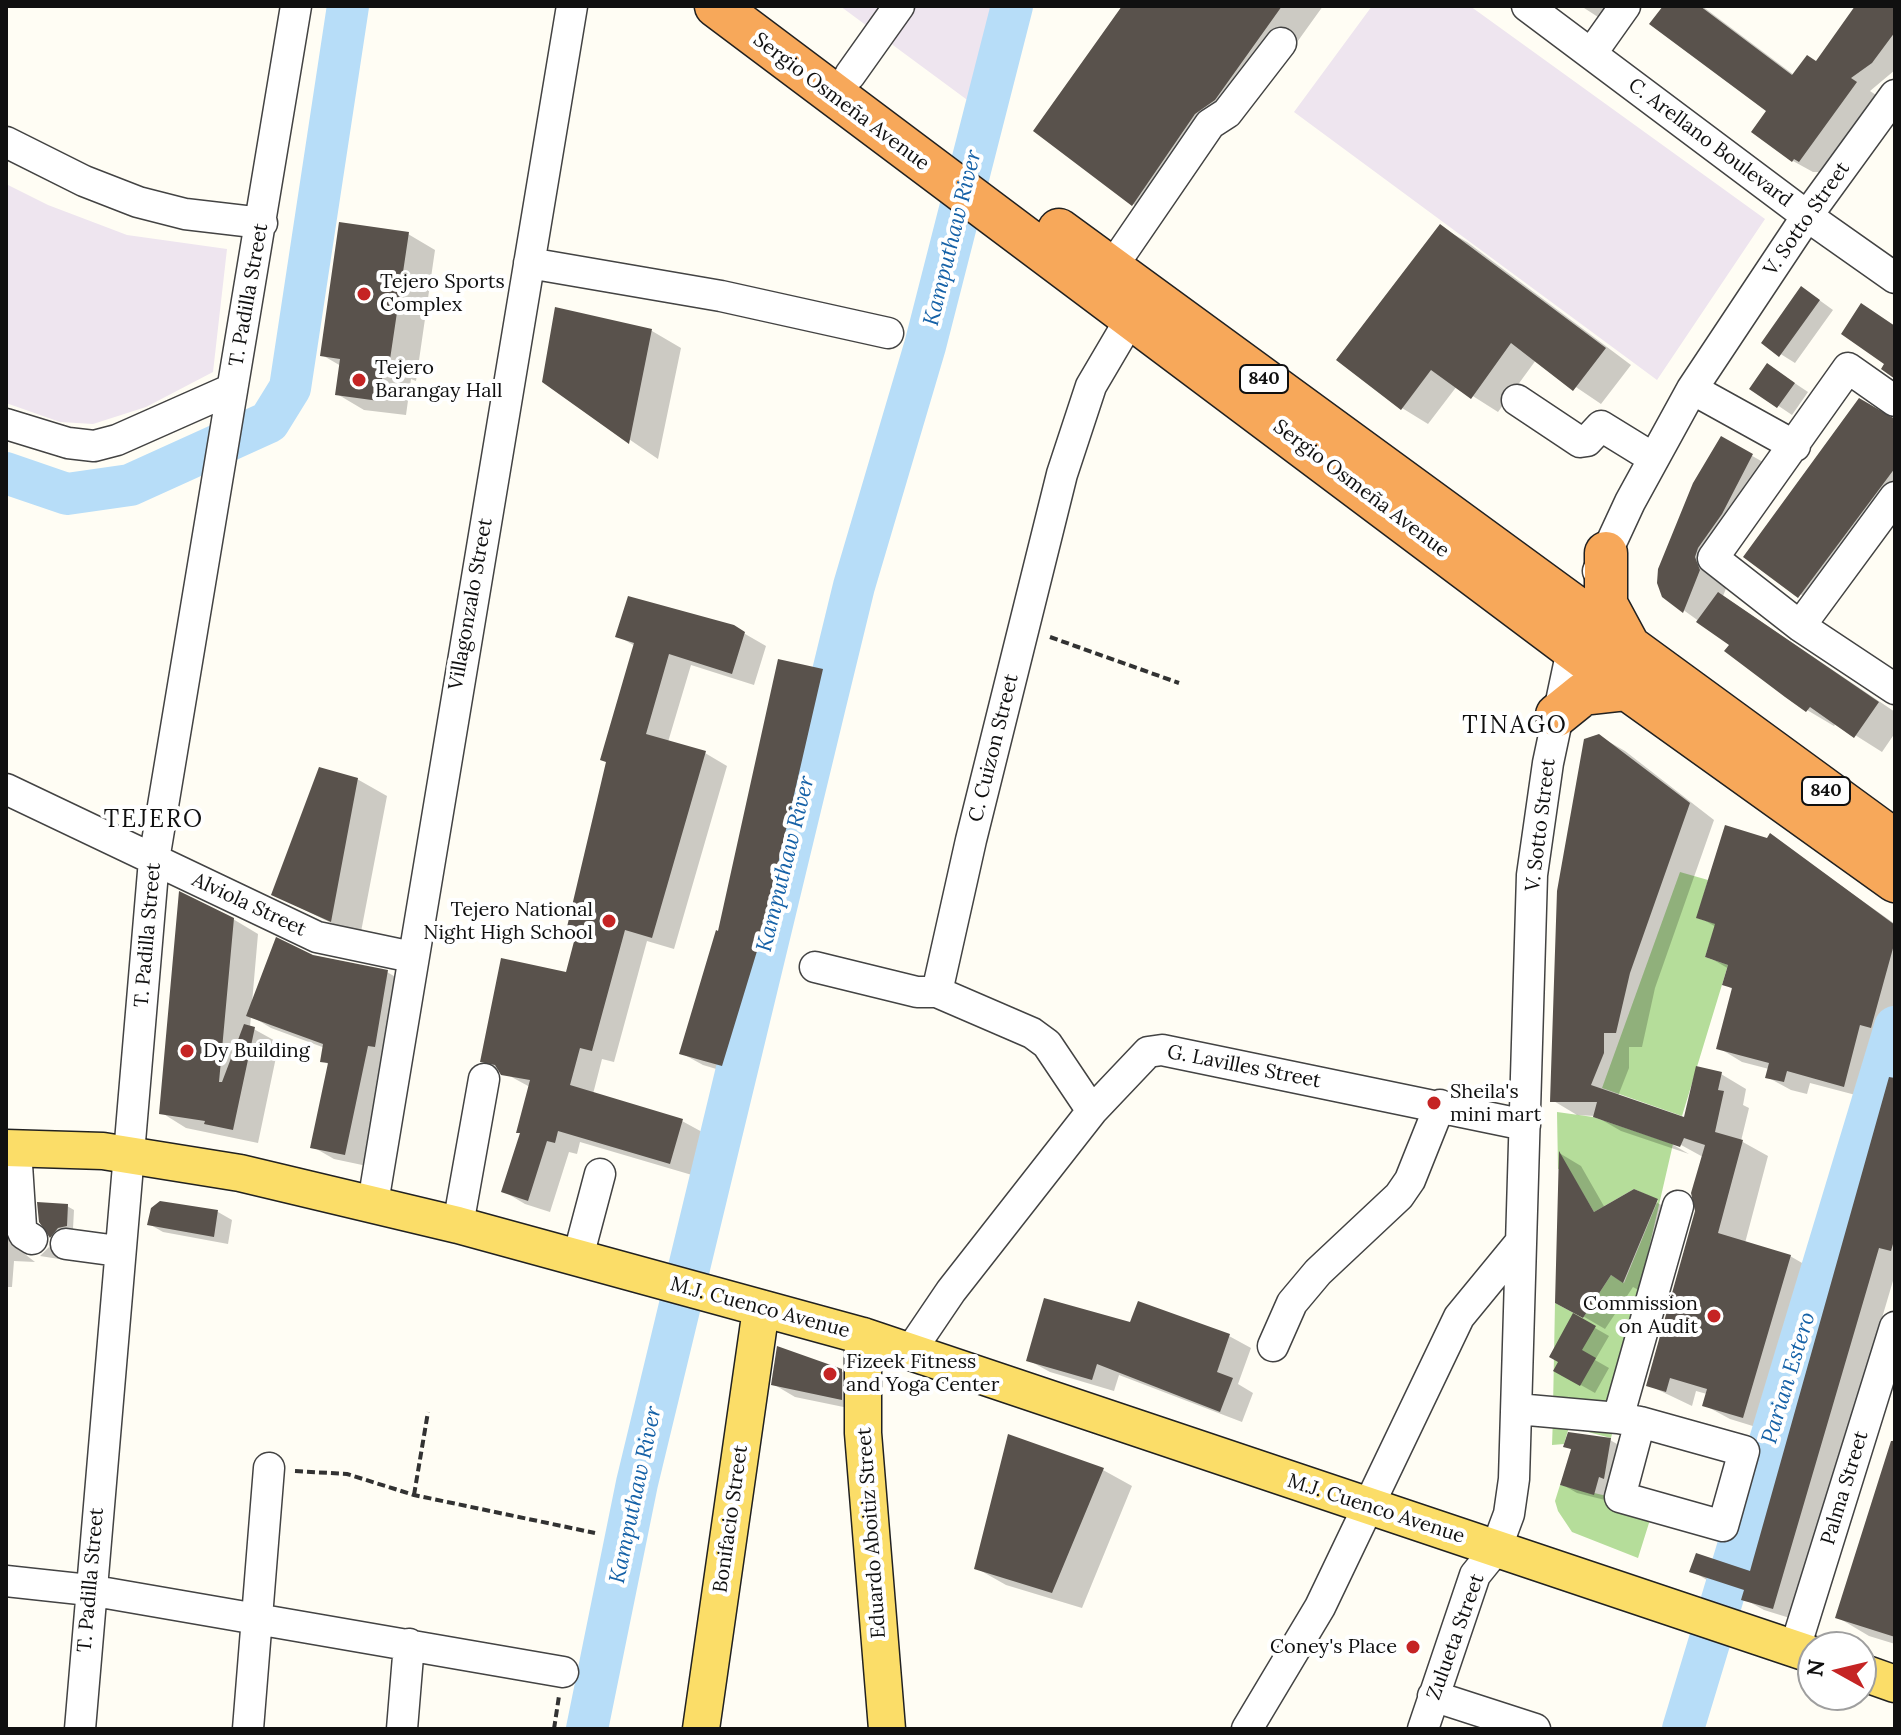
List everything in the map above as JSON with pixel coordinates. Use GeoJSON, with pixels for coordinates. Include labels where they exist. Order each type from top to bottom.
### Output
{"type":"FeatureCollection","features":[{"type":"Feature","properties":{"kind":"highway","name":"Sergio Osmeña Avenue"},"geometry":{"type":"LineString","coordinates":[[716,6],[984,192],[1131,318],[1576,630],[1630,647],[1895,841]]}},
{"type":"Feature","properties":{"kind":"highway","name":"Sergio Osmeña Avenue"},"geometry":{"type":"LineString","coordinates":[[761,6],[850,75],[932,154]]}},
{"type":"Feature","properties":{"kind":"highway","name":"Sergio Osmeña Avenue"},"geometry":{"type":"LineString","coordinates":[[984,192],[1112,267],[1540,582],[1576,630],[1628,689],[1895,881]]}},
{"type":"Feature","properties":{"kind":"highway"},"geometry":{"type":"LineString","coordinates":[[1540,582],[1573,584],[1602,563]]}},
{"type":"Feature","properties":{"kind":"highway"},"geometry":{"type":"LineString","coordinates":[[1602,563],[1606,604],[1630,647]]}},
{"type":"Feature","properties":{"kind":"highway"},"geometry":{"type":"LineString","coordinates":[[1557,715],[1583,694],[1628,689]]}},
{"type":"Feature","properties":{"kind":"main road","name":"M.J. Cuenco Avenue"},"geometry":{"type":"LineString","coordinates":[[11,1148],[127,1154],[240,1173],[458,1225],[863,1336],[1790,1647]]}},
{"type":"Feature","properties":{"kind":"main road","name":"Bonifacio Street"},"geometry":{"type":"LineString","coordinates":[[701,1729],[761,1309]]}},
{"type":"Feature","properties":{"kind":"main road","name":"Eduardo Aboitiz Street"},"geometry":{"type":"LineString","coordinates":[[863,1336],[863,1433],[887,1729]]}},
{"type":"Feature","properties":{"kind":"street","name":"T. Padilla Street"},"geometry":{"type":"LineString","coordinates":[[80,1729],[89,1590],[154,860],[296,6]]}},
{"type":"Feature","properties":{"kind":"street","name":"Villagonzalo Street"},"geometry":{"type":"LineString","coordinates":[[373,1203],[572,6]]}},
{"type":"Feature","properties":{"kind":"street"},"geometry":{"type":"LineString","coordinates":[[850,75],[899,6]]}},
{"type":"Feature","properties":{"kind":"street","name":"C. Arellano Boulevard"},"geometry":{"type":"LineString","coordinates":[[1527,6],[1807,216],[1895,278]]}},
{"type":"Feature","properties":{"kind":"street"},"geometry":{"type":"LineString","coordinates":[[1591,54],[1625,6]]}},
{"type":"Feature","properties":{"kind":"street"},"geometry":{"type":"LineString","coordinates":[[1112,267],[1210,124],[1227,113],[1281,43]]}},
{"type":"Feature","properties":{"kind":"street","name":"V. Sotto Street"},"geometry":{"type":"LineString","coordinates":[[1496,1549],[1509,1514],[1514,1479],[1532,875],[1557,715],[1576,630],[1602,563],[1653,458],[1692,389],[1807,216],[1895,95]]}},
{"type":"Feature","properties":{"kind":"street"},"geometry":{"type":"LineString","coordinates":[[6,142],[84,181],[138,202],[185,214],[262,223]]}},
{"type":"Feature","properties":{"kind":"street"},"geometry":{"type":"LineString","coordinates":[[529,263],[721,296],[888,333]]}},
{"type":"Feature","properties":{"kind":"street","name":"C. Cuizon Street"},"geometry":{"type":"LineString","coordinates":[[937,992],[1024,628],[1078,420],[1091,386],[1131,318]]}},
{"type":"Feature","properties":{"kind":"street"},"geometry":{"type":"LineString","coordinates":[[1895,401],[1848,368],[1713,558],[1800,626],[1895,689]]}},
{"type":"Feature","properties":{"kind":"street"},"geometry":{"type":"LineString","coordinates":[[6,424],[68,443],[94,446],[117,440],[232,389]]}},
{"type":"Feature","properties":{"kind":"street"},"geometry":{"type":"LineString","coordinates":[[1692,389],[1795,446]]}},
{"type":"Feature","properties":{"kind":"street"},"geometry":{"type":"LineString","coordinates":[[1517,400],[1580,442],[1587,441],[1601,426],[1653,458]]}},
{"type":"Feature","properties":{"kind":"street"},"geometry":{"type":"LineString","coordinates":[[1800,626],[1895,497]]}},
{"type":"Feature","properties":{"kind":"street","name":"Alviola Street"},"geometry":{"type":"LineString","coordinates":[[6,789],[317,937],[412,957]]}},
{"type":"Feature","properties":{"kind":"street"},"geometry":{"type":"LineString","coordinates":[[815,967],[917,992],[937,992],[1032,1033],[1047,1044],[1092,1111]]}},
{"type":"Feature","properties":{"kind":"street","name":"G. Lavilles Street"},"geometry":{"type":"LineString","coordinates":[[911,1350],[951,1291],[1092,1111],[1148,1052],[1162,1050],[1525,1125]]}},
{"type":"Feature","properties":{"kind":"street"},"geometry":{"type":"LineString","coordinates":[[458,1225],[484,1079]]}},
{"type":"Feature","properties":{"kind":"street"},"geometry":{"type":"LineString","coordinates":[[1273,1346],[1292,1303],[1318,1272],[1399,1196],[1410,1180],[1440,1105]]}},
{"type":"Feature","properties":{"kind":"street"},"geometry":{"type":"LineString","coordinates":[[11,1148],[21,1227],[24,1234],[32,1239]]}},
{"type":"Feature","properties":{"kind":"street"},"geometry":{"type":"LineString","coordinates":[[578,1257],[600,1174]]}},
{"type":"Feature","properties":{"kind":"street"},"geometry":{"type":"LineString","coordinates":[[1517,1409],[1629,1420],[1678,1206]]}},
{"type":"Feature","properties":{"kind":"street"},"geometry":{"type":"LineString","coordinates":[[66,1244],[118,1251]]}},
{"type":"Feature","properties":{"kind":"street"},"geometry":{"type":"LineString","coordinates":[[1247,1729],[1320,1607],[1459,1317],[1519,1244]]}},
{"type":"Feature","properties":{"kind":"street","name":"Palma Street"},"geometry":{"type":"LineString","coordinates":[[1790,1647],[1895,1327]]}},
{"type":"Feature","properties":{"kind":"street"},"geometry":{"type":"LineString","coordinates":[[248,1729],[269,1468]]}},
{"type":"Feature","properties":{"kind":"street","name":"Zulueta Street"},"geometry":{"type":"LineString","coordinates":[[1423,1729],[1475,1575],[1496,1549]]}},
{"type":"Feature","properties":{"kind":"street"},"geometry":{"type":"LineString","coordinates":[[6,1581],[89,1590],[563,1672]]}},
{"type":"Feature","properties":{"kind":"street"},"geometry":{"type":"LineString","coordinates":[[402,1729],[409,1644]]}},
{"type":"Feature","properties":{"kind":"street"},"geometry":{"type":"LineString","coordinates":[[1433,1696],[1535,1729]]}},
{"type":"Feature","properties":{"kind":"path"},"geometry":{"type":"LineString","coordinates":[[1024,628],[1179,683]]}},
{"type":"Feature","properties":{"kind":"path"},"geometry":{"type":"LineString","coordinates":[[414,1495],[428,1412]]}},
{"type":"Feature","properties":{"kind":"path"},"geometry":{"type":"LineString","coordinates":[[269,1468],[347,1474],[414,1495],[595,1533]]}},
{"type":"Feature","properties":{"kind":"shaded area"},"geometry":{"type":"Polygon","coordinates":[[[840,6],[1002,6],[970,102],[840,6]]]}},
{"type":"Feature","properties":{"kind":"shaded area"},"geometry":{"type":"Polygon","coordinates":[[[1372,6],[1470,6],[1765,219],[1657,380],[1294,112],[1372,6]]]}},
{"type":"Feature","properties":{"kind":"shaded area"},"geometry":{"type":"Polygon","coordinates":[[[6,184],[48,205],[127,235],[227,249],[213,372],[146,407],[93,424],[60,422],[6,403],[6,184]]]}},
{"type":"Feature","properties":{"kind":"green space"},"geometry":{"type":"Polygon","coordinates":[[[1680,872],[1708,880],[1697,918],[1716,924],[1705,957],[1728,965],[1682,1116],[1602,1088],[1680,872]]]}},
{"type":"Feature","properties":{"kind":"green space"},"geometry":{"type":"Polygon","coordinates":[[[1895,1010],[1895,1081],[1888,1080],[1741,1600],[1717,1589],[1895,1010]]]}},
{"type":"Feature","properties":{"kind":"green space"},"geometry":{"type":"Polygon","coordinates":[[[1557,1112],[1593,1117],[1673,1144],[1612,1409],[1553,1408],[1555,1303],[1583,1318],[1611,1275],[1624,1283],[1658,1200],[1634,1189],[1594,1212],[1569,1170],[1558,1169],[1557,1112]]]}},
{"type":"Feature","properties":{"kind":"green space"},"geometry":{"type":"Polygon","coordinates":[[[1553,1417],[1615,1422],[1611,1438],[1569,1427],[1564,1444],[1552,1445],[1553,1417]]]}},
{"type":"Feature","properties":{"kind":"green space"},"geometry":{"type":"Polygon","coordinates":[[[1560,1485],[1654,1507],[1638,1558],[1572,1532],[1555,1501],[1560,1485]]]}},
{"type":"Feature","properties":{"kind":"building"},"geometry":{"type":"Polygon","coordinates":[[[1122,6],[1282,6],[1215,100],[1195,114],[1132,206],[1033,131],[1122,6]]]}},
{"type":"Feature","properties":{"kind":"building"},"geometry":{"type":"Polygon","coordinates":[[[1663,6],[1700,6],[1792,75],[1807,55],[1816,61],[1855,6],[1895,6],[1895,32],[1872,63],[1851,78],[1857,82],[1799,162],[1794,159],[1792,162],[1751,132],[1766,111],[1649,24],[1663,6]]]}},
{"type":"Feature","properties":{"kind":"building","name":"Tejero Sports Complex"},"geometry":{"type":"Polygon","coordinates":[[[339,222],[409,232],[389,366],[384,365],[379,401],[335,395],[340,359],[320,356],[339,222]]]}},
{"type":"Feature","properties":{"kind":"building"},"geometry":{"type":"Polygon","coordinates":[[[1440,224],[1606,348],[1573,391],[1511,343],[1471,399],[1431,370],[1401,410],[1336,360],[1440,224]]]}},
{"type":"Feature","properties":{"kind":"building"},"geometry":{"type":"Polygon","coordinates":[[[1801,286],[1820,300],[1779,357],[1761,343],[1801,286]]]}},
{"type":"Feature","properties":{"kind":"building"},"geometry":{"type":"Polygon","coordinates":[[[1861,303],[1895,326],[1895,379],[1881,369],[1884,364],[1841,334],[1861,303]]]}},
{"type":"Feature","properties":{"kind":"building"},"geometry":{"type":"Polygon","coordinates":[[[555,307],[652,329],[629,444],[542,382],[555,307]]]}},
{"type":"Feature","properties":{"kind":"building"},"geometry":{"type":"Polygon","coordinates":[[[1767,363],[1795,383],[1777,408],[1749,389],[1767,363]]]}},
{"type":"Feature","properties":{"kind":"building"},"geometry":{"type":"Polygon","coordinates":[[[1859,398],[1895,419],[1895,468],[1798,598],[1743,557],[1859,398]]]}},
{"type":"Feature","properties":{"kind":"building"},"geometry":{"type":"Polygon","coordinates":[[[1721,436],[1753,454],[1722,514],[1698,548],[1695,557],[1700,570],[1683,613],[1662,597],[1657,583],[1658,569],[1693,483],[1721,436]]]}},
{"type":"Feature","properties":{"kind":"building"},"geometry":{"type":"Polygon","coordinates":[[[1718,592],[1879,702],[1854,738],[1810,707],[1806,712],[1785,697],[1724,651],[1729,645],[1696,622],[1718,592]]]}},
{"type":"Feature","properties":{"kind":"building"},"geometry":{"type":"Polygon","coordinates":[[[628,596],[734,625],[745,632],[732,674],[669,654],[646,734],[706,751],[652,938],[625,930],[592,1051],[580,1048],[570,1085],[683,1119],[670,1164],[558,1131],[555,1143],[547,1141],[528,1201],[501,1192],[520,1133],[516,1133],[530,1080],[501,1075],[495,1065],[480,1062],[501,958],[566,972],[577,930],[567,927],[606,762],[600,760],[634,643],[615,637],[628,596]]]}},
{"type":"Feature","properties":{"kind":"building"},"geometry":{"type":"Polygon","coordinates":[[[778,659],[823,669],[761,938],[722,1066],[679,1054],[718,931],[778,659]]]}},
{"type":"Feature","properties":{"kind":"building"},"geometry":{"type":"Polygon","coordinates":[[[1599,734],[1690,803],[1630,973],[1616,1033],[1604,1033],[1604,1053],[1591,1085],[1684,1117],[1696,1066],[1722,1072],[1718,1090],[1724,1091],[1715,1132],[1743,1140],[1718,1233],[1791,1255],[1743,1418],[1702,1406],[1707,1389],[1670,1378],[1666,1392],[1646,1386],[1695,1211],[1691,1193],[1705,1145],[1684,1138],[1680,1147],[1593,1117],[1597,1102],[1550,1102],[1557,891],[1584,739],[1599,734]]]}},
{"type":"Feature","properties":{"kind":"building"},"geometry":{"type":"Polygon","coordinates":[[[319,767],[358,778],[331,922],[271,895],[319,767]]]}},
{"type":"Feature","properties":{"kind":"building"},"geometry":{"type":"Polygon","coordinates":[[[1725,825],[1767,838],[1770,833],[1895,925],[1895,941],[1871,1028],[1860,1025],[1844,1087],[1787,1071],[1784,1082],[1765,1078],[1769,1063],[1716,1049],[1732,988],[1722,985],[1728,965],[1705,957],[1715,924],[1696,918],[1725,825]]]}},
{"type":"Feature","properties":{"kind":"building"},"geometry":{"type":"Polygon","coordinates":[[[179,891],[234,918],[219,1082],[222,1082],[244,1024],[255,1027],[233,1130],[204,1124],[205,1121],[159,1114],[179,891]]]}},
{"type":"Feature","properties":{"kind":"building"},"geometry":{"type":"Polygon","coordinates":[[[276,937],[313,955],[388,970],[375,1047],[368,1046],[345,1155],[310,1148],[328,1063],[320,1062],[323,1044],[246,1016],[276,937]]]}},
{"type":"Feature","properties":{"kind":"building"},"geometry":{"type":"Polygon","coordinates":[[[1889,1077],[1895,1078],[1895,1237],[1891,1251],[1879,1248],[1773,1609],[1741,1600],[1744,1590],[1689,1572],[1696,1553],[1750,1571],[1889,1077]]]}},
{"type":"Feature","properties":{"kind":"building"},"geometry":{"type":"Polygon","coordinates":[[[1559,1151],[1594,1212],[1634,1189],[1658,1199],[1623,1283],[1611,1275],[1583,1318],[1555,1303],[1559,1151]]]}},
{"type":"Feature","properties":{"kind":"building"},"geometry":{"type":"Polygon","coordinates":[[[160,1201],[218,1210],[214,1237],[147,1225],[151,1208],[160,1201]]]}},
{"type":"Feature","properties":{"kind":"building"},"geometry":{"type":"Polygon","coordinates":[[[37,1202],[68,1204],[67,1226],[58,1228],[50,1238],[39,1222],[37,1202]]]}},
{"type":"Feature","properties":{"kind":"building"},"geometry":{"type":"Polygon","coordinates":[[[1044,1298],[1130,1322],[1138,1301],[1230,1334],[1217,1372],[1233,1378],[1220,1412],[1097,1364],[1092,1380],[1026,1361],[1044,1298]]]}},
{"type":"Feature","properties":{"kind":"building"},"geometry":{"type":"Polygon","coordinates":[[[1573,1313],[1596,1326],[1582,1350],[1596,1358],[1580,1386],[1553,1371],[1558,1362],[1549,1357],[1573,1313]]]}},
{"type":"Feature","properties":{"kind":"building"},"geometry":{"type":"Polygon","coordinates":[[[777,1346],[842,1369],[842,1400],[771,1385],[777,1346]]]}},
{"type":"Feature","properties":{"kind":"building"},"geometry":{"type":"Polygon","coordinates":[[[1568,1432],[1611,1438],[1604,1479],[1599,1477],[1594,1495],[1560,1485],[1571,1449],[1563,1447],[1568,1432]]]}},
{"type":"Feature","properties":{"kind":"building"},"geometry":{"type":"Polygon","coordinates":[[[1008,1434],[1104,1468],[1052,1593],[974,1569],[1008,1434]]]}},
{"type":"Feature","properties":{"kind":"building"},"geometry":{"type":"Polygon","coordinates":[[[1891,1441],[1895,1441],[1895,1637],[1835,1618],[1891,1441]]]}},
{"type":"Feature","properties":{"kind":"waterway"},"geometry":{"type":"LineString","coordinates":[[6,473],[67,494],[130,485],[269,422],[290,388],[348,6]]}},
{"type":"Feature","properties":{"kind":"waterway","name":"Kamputhaw River"},"geometry":{"type":"LineString","coordinates":[[587,1729],[637,1483],[854,586],[925,346],[1012,6]]}},
{"type":"Feature","properties":{"kind":"waterway","name":"Parian Estero"},"geometry":{"type":"LineString","coordinates":[[1683,1729],[1895,1027]]}},
{"type":"Feature","properties":{"kind":"place","name":"Tejero Sports Complex"},"geometry":{"type":"Point","coordinates":[364,294]}},
{"type":"Feature","properties":{"kind":"place","name":"Tejero Barangay Hall"},"geometry":{"type":"Point","coordinates":[359,380]}},
{"type":"Feature","properties":{"kind":"place","name":"Tejero National Night High School"},"geometry":{"type":"Point","coordinates":[609,921]}},
{"type":"Feature","properties":{"kind":"place","name":"Dy Building"},"geometry":{"type":"Point","coordinates":[187,1051]}},
{"type":"Feature","properties":{"kind":"place","name":"Sheila's mini mart"},"geometry":{"type":"Point","coordinates":[1434,1103]}},
{"type":"Feature","properties":{"kind":"place","name":"Commission on Audit"},"geometry":{"type":"Point","coordinates":[1714,1316]}},
{"type":"Feature","properties":{"kind":"place","name":"Fizeek Fitness and Yoga Center"},"geometry":{"type":"Point","coordinates":[830,1374]}},
{"type":"Feature","properties":{"kind":"place","name":"Coney's Place"},"geometry":{"type":"Point","coordinates":[1413,1647]}},
{"type":"Feature","properties":{"kind":"district","name":"TINAGO"},"geometry":{"type":"Point","coordinates":[1515,726]}},
{"type":"Feature","properties":{"kind":"district","name":"TEJERO"},"geometry":{"type":"Point","coordinates":[154,820]}}]}
